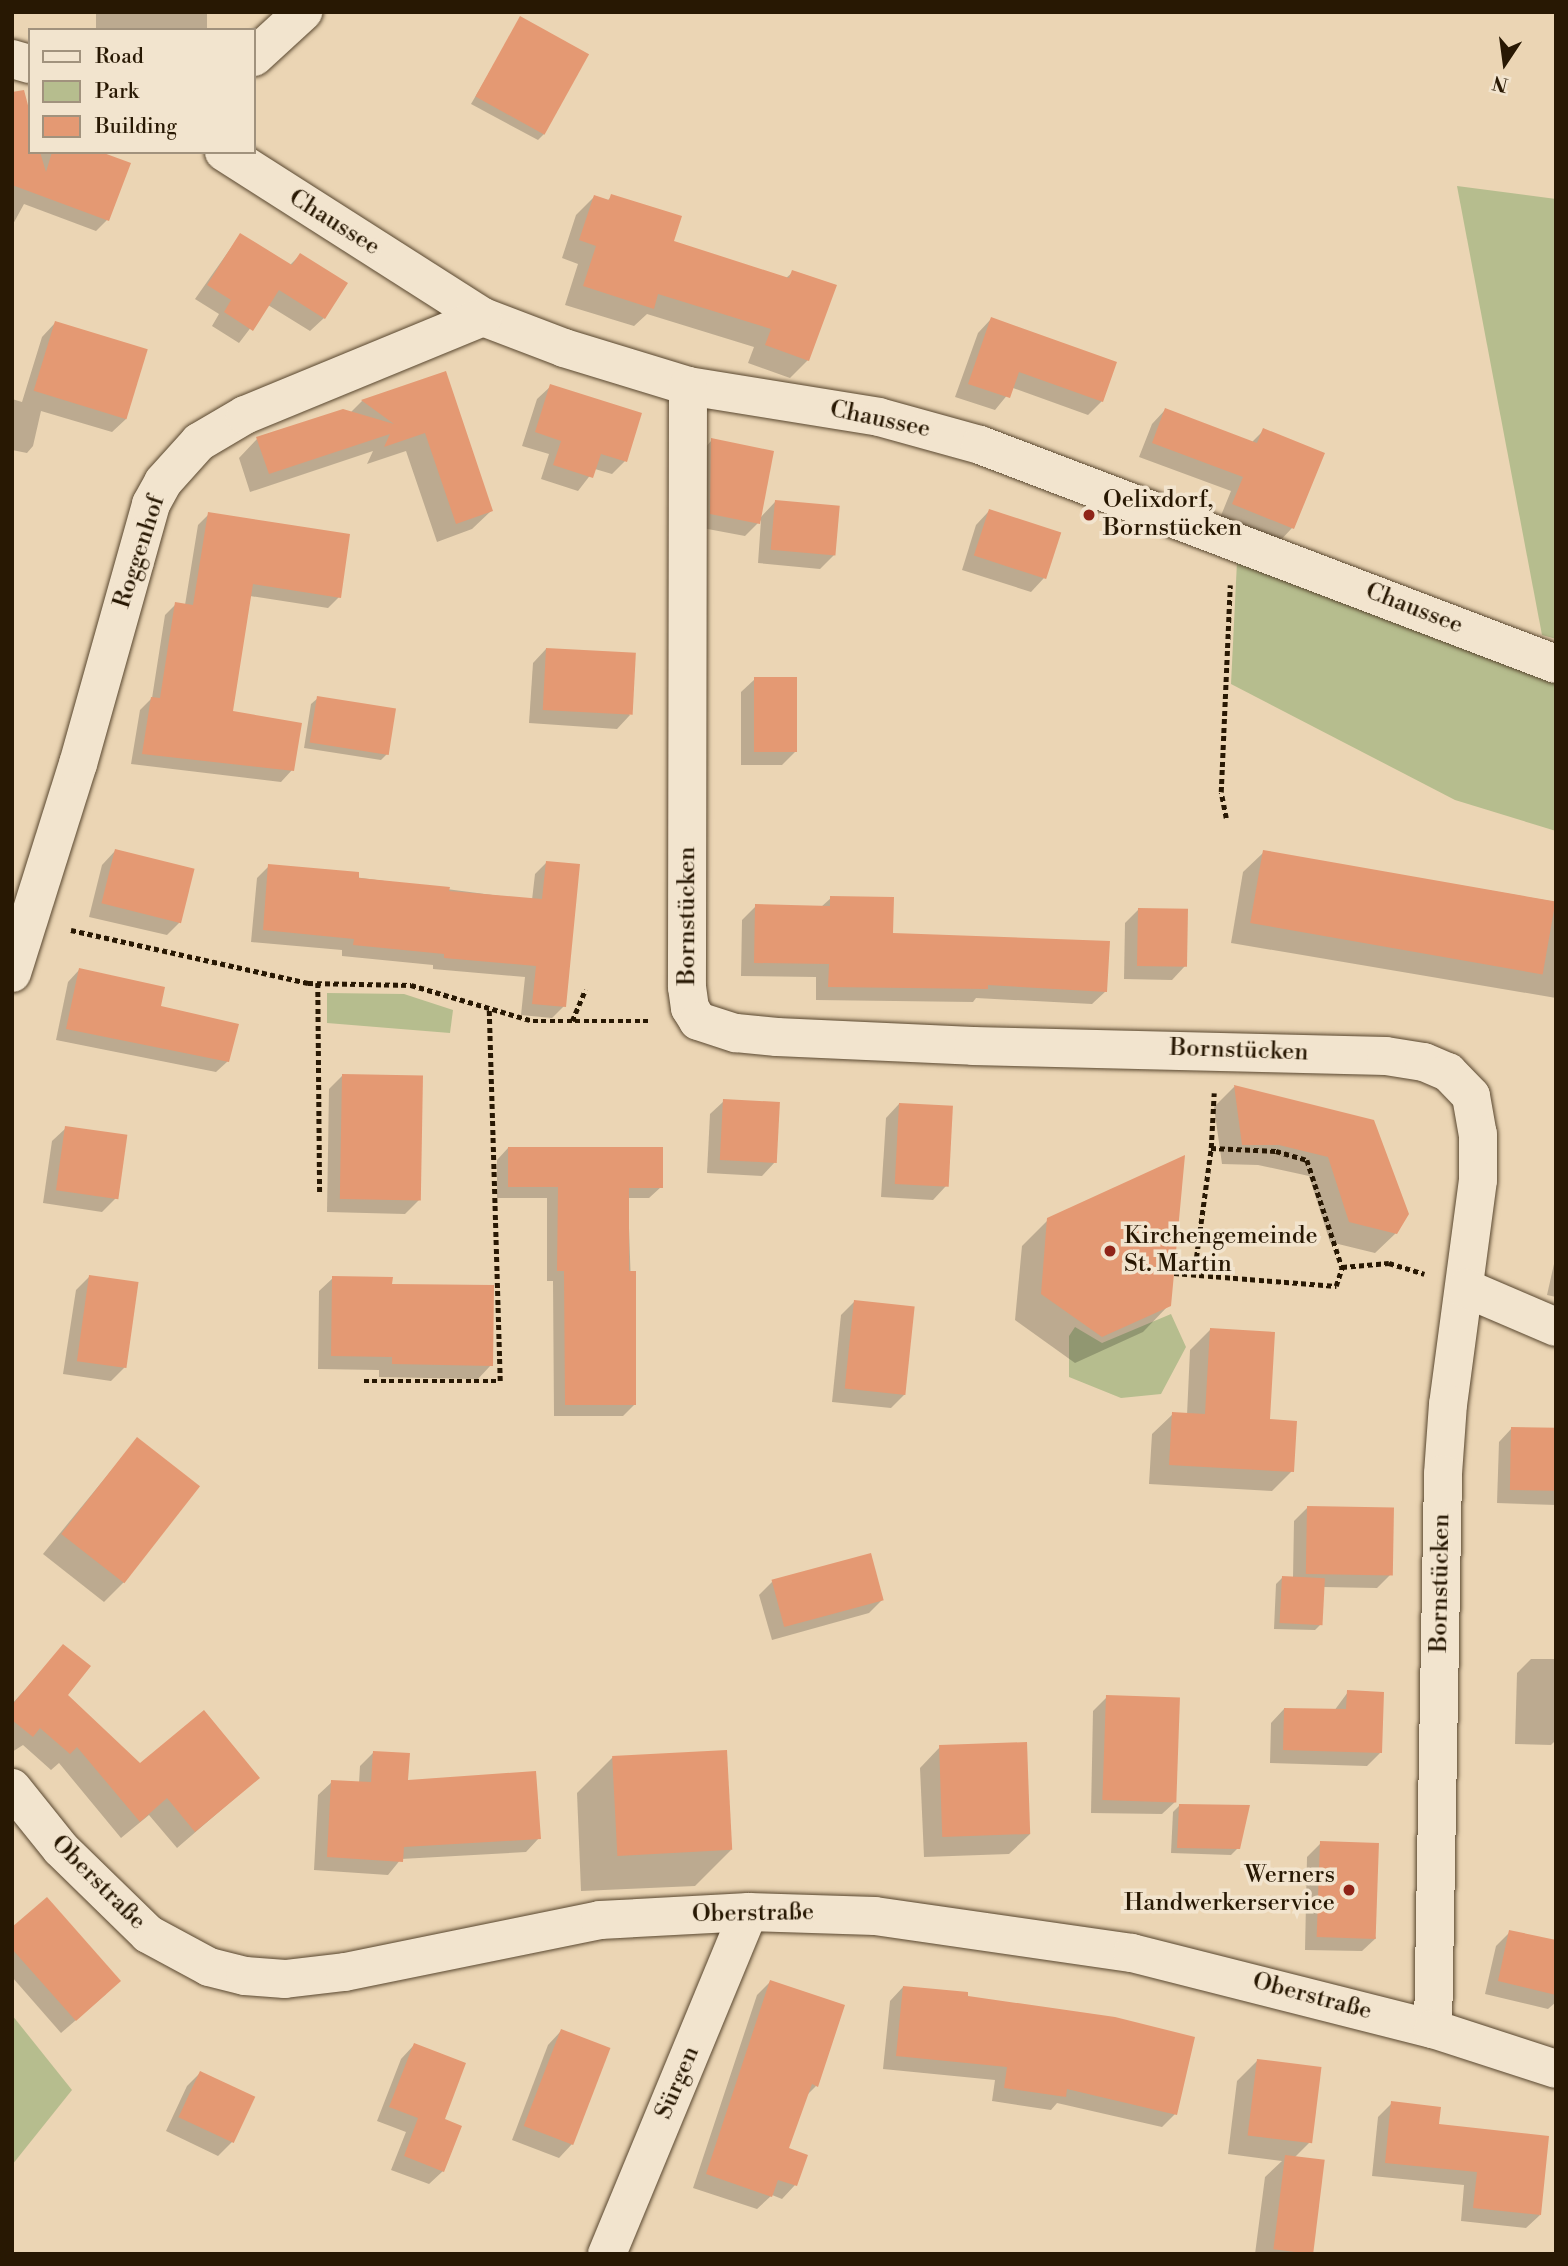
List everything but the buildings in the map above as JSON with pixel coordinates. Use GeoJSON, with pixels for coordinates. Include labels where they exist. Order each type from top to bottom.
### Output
{"type":"FeatureCollection","features":[{"type":"Feature","properties":{"kind":"street"},"geometry":{"type":"LineString","coordinates":[[256,55],[303,12]]}},
{"type":"Feature","properties":{"kind":"street","name":"Chaussee"},"geometry":{"type":"LineString","coordinates":[[226,154],[483,317],[564,348],[688,386],[879,417],[980,444],[1556,664]]}},
{"type":"Feature","properties":{"kind":"street","name":"Roggenhof"},"geometry":{"type":"LineString","coordinates":[[12,973],[151,504],[180,459],[199,442],[245,415],[483,317]]}},
{"type":"Feature","properties":{"kind":"street","name":"Bornstücken"},"geometry":{"type":"LineString","coordinates":[[688,386],[687,987],[698,1021],[736,1032],[777,1037],[973,1046],[1323,1053],[1424,1062],[1448,1072],[1471,1096],[1478,1134],[1478,1181],[1443,1474],[1433,2029]]}},
{"type":"Feature","properties":{"kind":"street"},"geometry":{"type":"LineString","coordinates":[[1465,1288],[1556,1327]]}},
{"type":"Feature","properties":{"kind":"street","name":"Oberstraße"},"geometry":{"type":"LineString","coordinates":[[12,1788],[61,1850],[148,1934],[188,1957],[244,1976],[285,1979],[345,1972],[600,1920],[749,1912],[875,1916],[1061,1941],[1286,1989],[1433,2029],[1556,2069]]}},
{"type":"Feature","properties":{"kind":"street","name":"Sürgen"},"geometry":{"type":"LineString","coordinates":[[607,2254],[749,1912]]}},
{"type":"Feature","properties":{"kind":"path"},"geometry":{"type":"LineString","coordinates":[[1226,818],[1221,792],[1231,576]]}},
{"type":"Feature","properties":{"kind":"path"},"geometry":{"type":"LineString","coordinates":[[29,921],[318,983],[411,985],[533,1021],[698,1021]]}},
{"type":"Feature","properties":{"kind":"path"},"geometry":{"type":"LineString","coordinates":[[318,983],[320,1195]]}},
{"type":"Feature","properties":{"kind":"path"},"geometry":{"type":"LineString","coordinates":[[572,1021],[585,989]]}},
{"type":"Feature","properties":{"kind":"path"},"geometry":{"type":"LineString","coordinates":[[364,1381],[500,1381],[489,1009]]}},
{"type":"Feature","properties":{"kind":"path"},"geometry":{"type":"LineString","coordinates":[[1194,1274],[1211,1148],[1215,1084]]}},
{"type":"Feature","properties":{"kind":"path"},"geometry":{"type":"LineString","coordinates":[[1174,1273],[1336,1286],[1342,1267],[1307,1160],[1276,1151],[1211,1148]]}},
{"type":"Feature","properties":{"kind":"path"},"geometry":{"type":"LineString","coordinates":[[1342,1267],[1390,1263],[1465,1288]]}},
{"type":"Feature","properties":{"kind":"green space"},"geometry":{"type":"Polygon","coordinates":[[[1457,186],[1556,199],[1556,639],[1542,635],[1457,186]]]}},
{"type":"Feature","properties":{"kind":"green space"},"geometry":{"type":"Polygon","coordinates":[[[1237,562],[1556,680],[1556,831],[1455,800],[1231,684],[1237,562]]]}},
{"type":"Feature","properties":{"kind":"green space"},"geometry":{"type":"Polygon","coordinates":[[[327,993],[404,994],[453,1010],[450,1033],[327,1023],[327,993]]]}},
{"type":"Feature","properties":{"kind":"green space"},"geometry":{"type":"Polygon","coordinates":[[[1171,1314],[1186,1347],[1161,1394],[1121,1398],[1069,1377],[1069,1336],[1075,1327],[1102,1343],[1171,1314]]]}},
{"type":"Feature","properties":{"kind":"green space"},"geometry":{"type":"Polygon","coordinates":[[[12,2015],[72,2090],[12,2165],[12,2015]]]}},
{"type":"Feature","properties":{"kind":"place","name":"Oelixdorf, Bornstücken"},"geometry":{"type":"Point","coordinates":[1089,515]}},
{"type":"Feature","properties":{"kind":"place","name":"Kirchengemeinde St. Martin"},"geometry":{"type":"Point","coordinates":[1110,1251]}},
{"type":"Feature","properties":{"kind":"place","name":"Werners Handwerkerservice"},"geometry":{"type":"Point","coordinates":[1349,1890]}}]}
